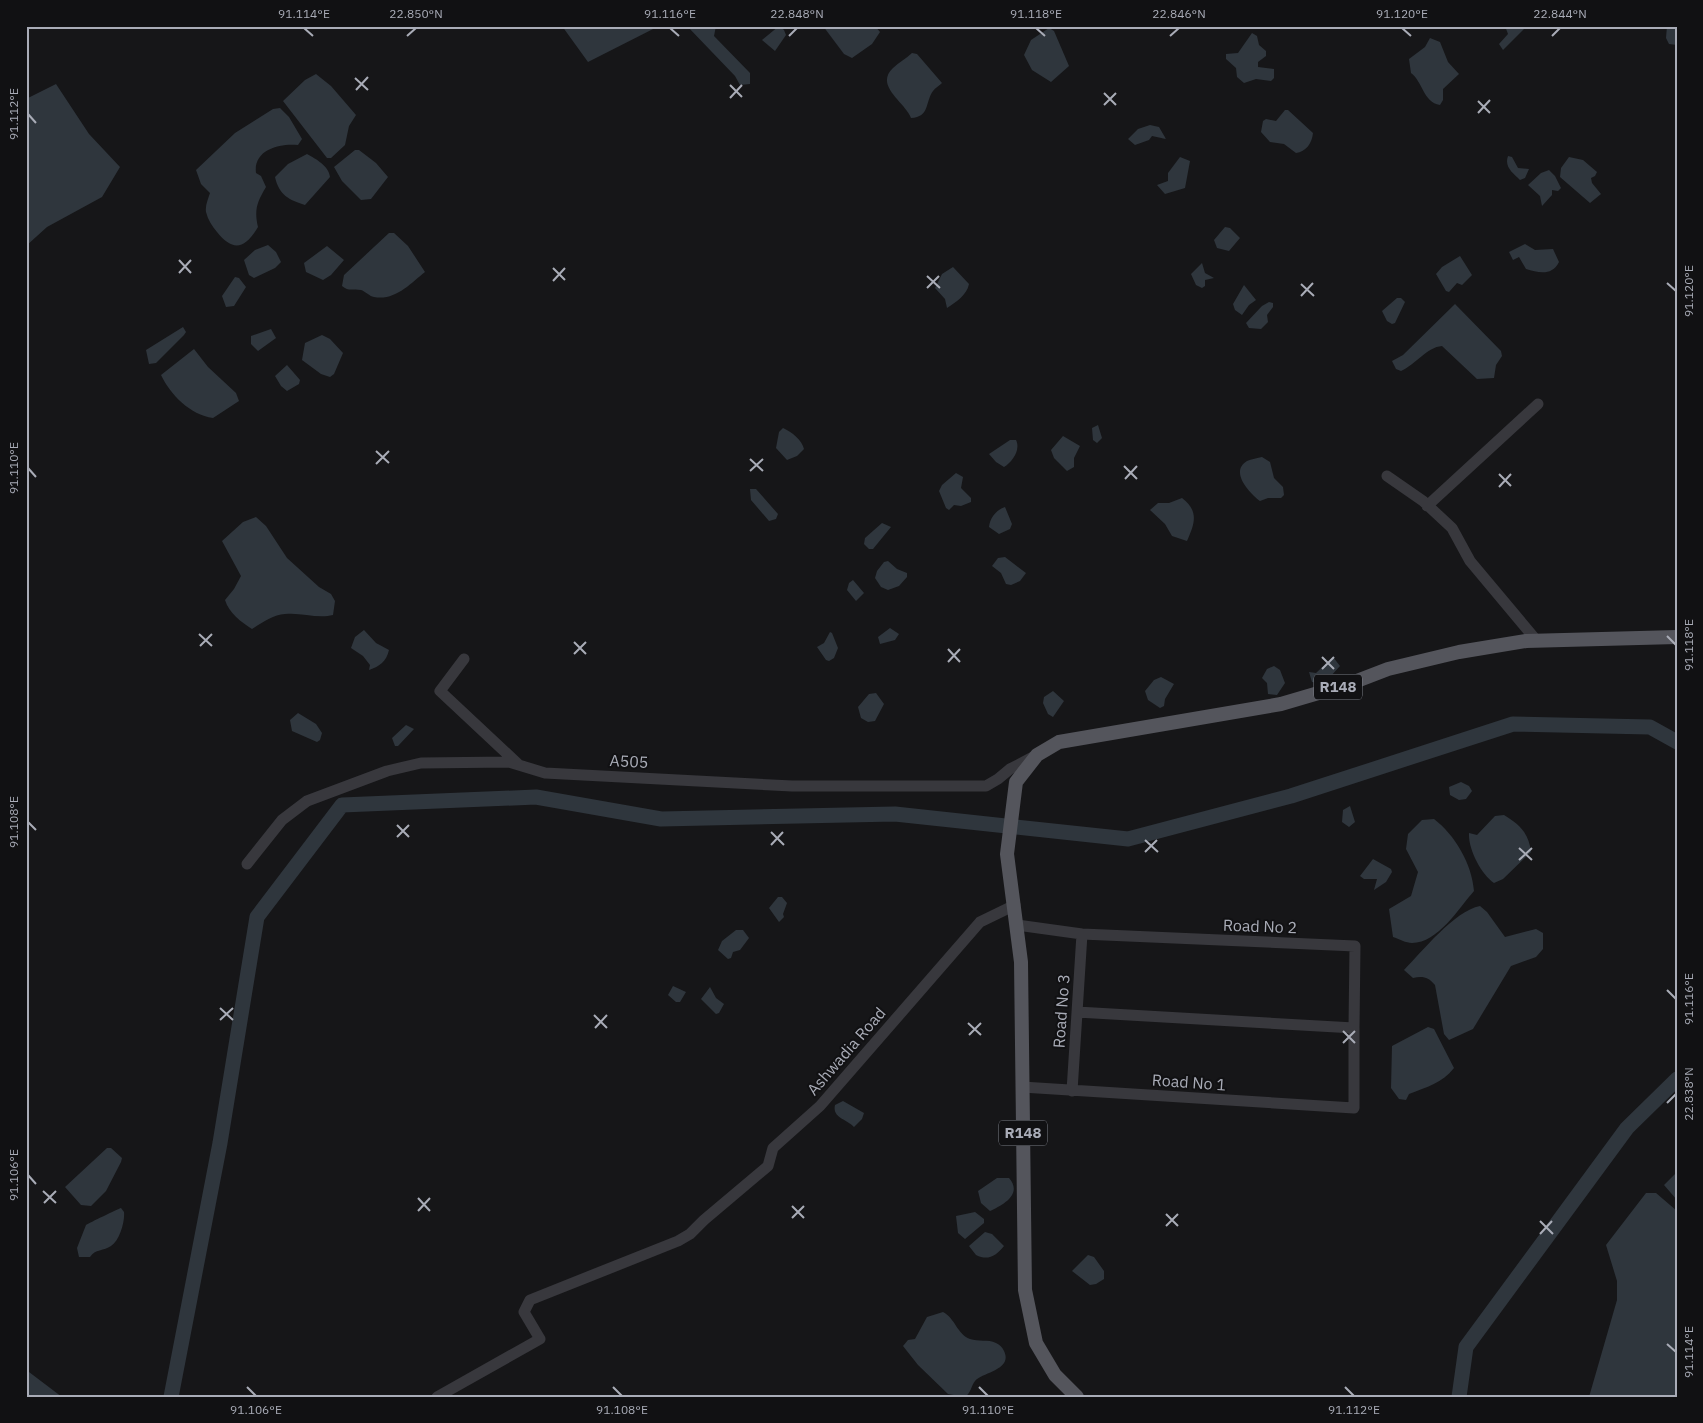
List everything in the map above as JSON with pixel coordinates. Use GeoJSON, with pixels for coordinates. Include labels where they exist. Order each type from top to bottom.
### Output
{"type":"FeatureCollection","features":[{"type":"Feature","properties":{"kind":"main road","name":"R148"},"geometry":{"type":"LineString","coordinates":[[1077,1397],[1055,1375],[1036,1343],[1025,1290],[1021,962],[1007,854],[1016,782],[1037,755],[1059,742],[1281,704],[1342,686],[1388,669],[1459,652],[1537,641],[1677,637]]}},
{"type":"Feature","properties":{"kind":"street"},"geometry":{"type":"LineString","coordinates":[[1428,506],[1538,404]]}},
{"type":"Feature","properties":{"kind":"street"},"geometry":{"type":"LineString","coordinates":[[1387,476],[1428,506],[1452,528],[1470,561],[1537,641]]}},
{"type":"Feature","properties":{"kind":"street"},"geometry":{"type":"LineString","coordinates":[[464,658],[440,691],[519,765]]}},
{"type":"Feature","properties":{"kind":"street","name":"A505"},"geometry":{"type":"LineString","coordinates":[[247,864],[282,820],[306,801],[387,771],[421,763],[509,762],[545,773],[792,786],[986,786],[998,780],[1010,769],[1037,755]]}},
{"type":"Feature","properties":{"kind":"street","name":"Ashwadia Road"},"geometry":{"type":"LineString","coordinates":[[437,1397],[540,1339],[524,1312],[530,1300],[690,1234],[768,1166],[773,1148],[820,1106],[980,922],[1015,905]]}},
{"type":"Feature","properties":{"kind":"street"},"geometry":{"type":"LineString","coordinates":[[1017,925],[1082,934]]}},
{"type":"Feature","properties":{"kind":"street","name":"Road No 3"},"geometry":{"type":"LineString","coordinates":[[1072,1091],[1082,934]]}},
{"type":"Feature","properties":{"kind":"street","name":"Road No 2"},"geometry":{"type":"LineString","coordinates":[[1082,934],[1355,946],[1354,1028]]}},
{"type":"Feature","properties":{"kind":"street"},"geometry":{"type":"LineString","coordinates":[[1077,1012],[1354,1028]]}},
{"type":"Feature","properties":{"kind":"street","name":"Road No 1"},"geometry":{"type":"LineString","coordinates":[[1022,1087],[1354,1108],[1354,1028]]}},
{"type":"Feature","properties":{"kind":"shaded area"},"geometry":{"type":"Polygon","coordinates":[[[562,26],[659,26],[588,62],[562,26]]]}},
{"type":"Feature","properties":{"kind":"shaded area"},"geometry":{"type":"Polygon","coordinates":[[[687,26],[716,26],[714,36],[750,73],[750,84],[740,85],[735,76],[687,26]]]}},
{"type":"Feature","properties":{"kind":"shaded area"},"geometry":{"type":"Polygon","coordinates":[[[779,26],[786,35],[775,51],[762,40],[779,26]]]}},
{"type":"Feature","properties":{"kind":"shaded area"},"geometry":{"type":"Polygon","coordinates":[[[823,26],[875,26],[880,32],[872,44],[852,58],[844,54],[823,26]]]}},
{"type":"Feature","properties":{"kind":"shaded area"},"geometry":{"type":"Polygon","coordinates":[[[1505,26],[1527,26],[1503,50],[1499,44],[1508,34],[1505,26]]]}},
{"type":"Feature","properties":{"kind":"shaded area"},"geometry":{"type":"Polygon","coordinates":[[[1667,26],[1677,26],[1677,45],[1669,44],[1666,38],[1667,26]]]}},
{"type":"Feature","properties":{"kind":"shaded area"},"geometry":{"type":"Polygon","coordinates":[[[1049,28],[1054,31],[1069,66],[1051,82],[1032,70],[1024,55],[1031,40],[1049,28]]]}},
{"type":"Feature","properties":{"kind":"shaded area"},"geometry":{"type":"Polygon","coordinates":[[[1252,33],[1257,36],[1259,45],[1266,51],[1266,56],[1258,62],[1258,67],[1274,69],[1274,78],[1271,81],[1256,79],[1244,83],[1237,77],[1236,68],[1226,59],[1226,54],[1238,53],[1252,33]]]}},
{"type":"Feature","properties":{"kind":"shaded area"},"geometry":{"type":"Polygon","coordinates":[[[1430,38],[1440,42],[1448,62],[1459,74],[1443,89],[1443,100],[1440,105],[1430,100],[1411,73],[1409,59],[1425,47],[1430,38]]]}},
{"type":"Feature","properties":{"kind":"shaded area"},"geometry":{"type":"Polygon","coordinates":[[[912,53],[917,54],[942,83],[933,91],[924,112],[917,117],[911,118],[889,88],[887,81],[888,75],[893,68],[912,53]]]}},
{"type":"Feature","properties":{"kind":"shaded area"},"geometry":{"type":"Polygon","coordinates":[[[316,74],[331,86],[356,115],[349,126],[345,145],[331,158],[327,158],[283,101],[305,80],[316,74]]]}},
{"type":"Feature","properties":{"kind":"shaded area"},"geometry":{"type":"Polygon","coordinates":[[[56,84],[89,134],[120,167],[102,197],[47,227],[26,246],[26,99],[56,84]]]}},
{"type":"Feature","properties":{"kind":"shaded area"},"geometry":{"type":"Polygon","coordinates":[[[280,108],[289,117],[302,139],[298,145],[284,145],[270,149],[259,158],[256,165],[256,173],[261,176],[266,187],[257,206],[258,227],[244,244],[234,245],[228,243],[215,230],[209,220],[206,210],[210,193],[201,184],[196,170],[235,133],[273,109],[280,108]]]}},
{"type":"Feature","properties":{"kind":"shaded area"},"geometry":{"type":"Polygon","coordinates":[[[1285,110],[1288,110],[1313,133],[1308,146],[1303,151],[1296,153],[1284,144],[1270,142],[1261,132],[1263,121],[1266,119],[1276,121],[1285,110]]]}},
{"type":"Feature","properties":{"kind":"shaded area"},"geometry":{"type":"Polygon","coordinates":[[[1150,125],[1159,127],[1166,139],[1152,136],[1149,140],[1135,145],[1128,139],[1138,129],[1150,125]]]}},
{"type":"Feature","properties":{"kind":"shaded area"},"geometry":{"type":"Polygon","coordinates":[[[355,150],[359,150],[376,163],[388,177],[371,199],[361,200],[342,181],[334,167],[355,150]]]}},
{"type":"Feature","properties":{"kind":"shaded area"},"geometry":{"type":"Polygon","coordinates":[[[307,154],[325,166],[330,177],[305,205],[286,196],[279,188],[275,177],[288,164],[307,154]]]}},
{"type":"Feature","properties":{"kind":"shaded area"},"geometry":{"type":"Polygon","coordinates":[[[1508,156],[1512,157],[1518,168],[1529,169],[1525,178],[1520,180],[1510,170],[1507,163],[1508,156]]]}},
{"type":"Feature","properties":{"kind":"shaded area"},"geometry":{"type":"Polygon","coordinates":[[[1180,157],[1190,161],[1185,188],[1165,194],[1157,185],[1168,181],[1168,173],[1180,157]]]}},
{"type":"Feature","properties":{"kind":"shaded area"},"geometry":{"type":"Polygon","coordinates":[[[1569,157],[1583,160],[1597,172],[1591,178],[1592,183],[1601,194],[1590,203],[1560,177],[1561,168],[1569,157]]]}},
{"type":"Feature","properties":{"kind":"shaded area"},"geometry":{"type":"Polygon","coordinates":[[[1549,170],[1555,176],[1561,188],[1558,191],[1552,190],[1552,195],[1542,206],[1540,196],[1528,185],[1541,173],[1549,170]]]}},
{"type":"Feature","properties":{"kind":"shaded area"},"geometry":{"type":"Polygon","coordinates":[[[1225,227],[1230,228],[1240,238],[1229,251],[1217,248],[1214,240],[1225,227]]]}},
{"type":"Feature","properties":{"kind":"shaded area"},"geometry":{"type":"Polygon","coordinates":[[[389,233],[394,233],[408,246],[425,272],[402,290],[382,298],[370,296],[361,290],[344,288],[342,286],[344,275],[389,233]]]}},
{"type":"Feature","properties":{"kind":"shaded area"},"geometry":{"type":"Polygon","coordinates":[[[1525,244],[1535,250],[1553,249],[1559,262],[1553,270],[1545,272],[1526,269],[1519,257],[1513,260],[1509,252],[1525,244]]]}},
{"type":"Feature","properties":{"kind":"shaded area"},"geometry":{"type":"Polygon","coordinates":[[[268,245],[276,252],[281,262],[275,268],[254,278],[249,275],[244,260],[255,250],[268,245]]]}},
{"type":"Feature","properties":{"kind":"shaded area"},"geometry":{"type":"Polygon","coordinates":[[[327,246],[344,260],[331,275],[323,280],[306,272],[304,263],[327,246]]]}},
{"type":"Feature","properties":{"kind":"shaded area"},"geometry":{"type":"Polygon","coordinates":[[[1460,256],[1472,275],[1462,285],[1457,283],[1449,292],[1446,291],[1436,274],[1442,267],[1460,256]]]}},
{"type":"Feature","properties":{"kind":"shaded area"},"geometry":{"type":"Polygon","coordinates":[[[1202,263],[1205,273],[1214,278],[1205,280],[1205,286],[1202,288],[1196,285],[1191,274],[1202,263]]]}},
{"type":"Feature","properties":{"kind":"shaded area"},"geometry":{"type":"Polygon","coordinates":[[[953,267],[969,284],[964,295],[947,308],[945,299],[935,288],[942,274],[953,267]]]}},
{"type":"Feature","properties":{"kind":"shaded area"},"geometry":{"type":"Polygon","coordinates":[[[235,277],[239,278],[246,287],[234,306],[226,307],[222,296],[235,277]]]}},
{"type":"Feature","properties":{"kind":"shaded area"},"geometry":{"type":"Polygon","coordinates":[[[1244,285],[1256,300],[1249,305],[1242,315],[1235,310],[1233,304],[1244,285]]]}},
{"type":"Feature","properties":{"kind":"shaded area"},"geometry":{"type":"Polygon","coordinates":[[[1397,298],[1401,298],[1405,302],[1395,323],[1392,324],[1387,321],[1382,311],[1397,298]]]}},
{"type":"Feature","properties":{"kind":"shaded area"},"geometry":{"type":"Polygon","coordinates":[[[1269,302],[1273,303],[1273,307],[1267,315],[1268,322],[1261,329],[1249,328],[1246,323],[1262,306],[1269,302]]]}},
{"type":"Feature","properties":{"kind":"shaded area"},"geometry":{"type":"Polygon","coordinates":[[[1455,304],[1501,351],[1502,356],[1496,365],[1494,378],[1477,379],[1442,346],[1431,349],[1401,371],[1396,369],[1392,361],[1403,355],[1455,304]]]}},
{"type":"Feature","properties":{"kind":"shaded area"},"geometry":{"type":"Polygon","coordinates":[[[183,327],[186,332],[184,335],[156,363],[149,364],[146,350],[183,327]]]}},
{"type":"Feature","properties":{"kind":"shaded area"},"geometry":{"type":"Polygon","coordinates":[[[271,329],[276,338],[258,351],[251,344],[251,336],[271,329]]]}},
{"type":"Feature","properties":{"kind":"shaded area"},"geometry":{"type":"Polygon","coordinates":[[[322,335],[330,339],[343,353],[334,374],[330,377],[321,374],[302,360],[305,343],[322,335]]]}},
{"type":"Feature","properties":{"kind":"shaded area"},"geometry":{"type":"Polygon","coordinates":[[[194,349],[208,367],[236,393],[239,401],[213,418],[196,413],[189,408],[175,396],[161,375],[194,349]]]}},
{"type":"Feature","properties":{"kind":"shaded area"},"geometry":{"type":"Polygon","coordinates":[[[287,365],[300,380],[299,384],[287,391],[281,386],[275,376],[287,365]]]}},
{"type":"Feature","properties":{"kind":"shaded area"},"geometry":{"type":"Polygon","coordinates":[[[1098,425],[1102,438],[1097,443],[1093,440],[1092,428],[1098,425]]]}},
{"type":"Feature","properties":{"kind":"shaded area"},"geometry":{"type":"Polygon","coordinates":[[[783,428],[801,442],[804,449],[797,456],[787,460],[776,448],[779,432],[783,428]]]}},
{"type":"Feature","properties":{"kind":"shaded area"},"geometry":{"type":"Polygon","coordinates":[[[1063,436],[1080,446],[1074,458],[1074,467],[1067,471],[1054,458],[1051,450],[1063,436]]]}},
{"type":"Feature","properties":{"kind":"shaded area"},"geometry":{"type":"Polygon","coordinates":[[[1010,440],[1016,440],[1017,452],[1013,459],[1004,467],[989,454],[1010,440]]]}},
{"type":"Feature","properties":{"kind":"shaded area"},"geometry":{"type":"Polygon","coordinates":[[[1262,457],[1270,462],[1274,478],[1283,487],[1284,495],[1281,498],[1268,498],[1260,501],[1243,482],[1240,471],[1242,466],[1249,460],[1262,457]]]}},
{"type":"Feature","properties":{"kind":"shaded area"},"geometry":{"type":"Polygon","coordinates":[[[956,473],[963,477],[961,488],[971,498],[971,502],[961,506],[954,505],[949,510],[946,508],[939,491],[942,485],[956,473]]]}},
{"type":"Feature","properties":{"kind":"shaded area"},"geometry":{"type":"Polygon","coordinates":[[[750,489],[756,489],[778,514],[776,519],[769,521],[751,500],[750,489]]]}},
{"type":"Feature","properties":{"kind":"shaded area"},"geometry":{"type":"Polygon","coordinates":[[[1182,498],[1191,508],[1194,518],[1187,541],[1172,536],[1165,524],[1150,510],[1158,503],[1169,503],[1182,498]]]}},
{"type":"Feature","properties":{"kind":"shaded area"},"geometry":{"type":"Polygon","coordinates":[[[1005,507],[1012,524],[1010,529],[999,534],[989,527],[996,512],[1005,507]]]}},
{"type":"Feature","properties":{"kind":"shaded area"},"geometry":{"type":"Polygon","coordinates":[[[256,517],[266,526],[287,558],[319,587],[331,594],[335,601],[333,615],[281,615],[268,619],[252,629],[232,613],[225,600],[241,576],[222,541],[243,522],[256,517]]]}},
{"type":"Feature","properties":{"kind":"shaded area"},"geometry":{"type":"Polygon","coordinates":[[[882,523],[891,527],[873,549],[869,549],[864,544],[865,538],[882,523]]]}},
{"type":"Feature","properties":{"kind":"shaded area"},"geometry":{"type":"Polygon","coordinates":[[[1005,557],[1026,573],[1020,581],[1011,585],[1006,584],[1001,573],[992,566],[998,558],[1005,557]]]}},
{"type":"Feature","properties":{"kind":"shaded area"},"geometry":{"type":"Polygon","coordinates":[[[888,561],[897,569],[907,573],[907,577],[899,586],[888,590],[881,587],[875,578],[877,571],[884,562],[888,561]]]}},
{"type":"Feature","properties":{"kind":"shaded area"},"geometry":{"type":"Polygon","coordinates":[[[853,580],[864,593],[856,601],[847,590],[849,583],[853,580]]]}},
{"type":"Feature","properties":{"kind":"shaded area"},"geometry":{"type":"Polygon","coordinates":[[[890,628],[899,634],[895,640],[880,644],[878,637],[890,628]]]}},
{"type":"Feature","properties":{"kind":"shaded area"},"geometry":{"type":"Polygon","coordinates":[[[364,630],[376,643],[389,650],[382,663],[369,670],[370,665],[363,656],[351,648],[355,637],[364,630]]]}},
{"type":"Feature","properties":{"kind":"shaded area"},"geometry":{"type":"Polygon","coordinates":[[[830,632],[838,648],[834,658],[829,661],[826,660],[817,647],[824,643],[830,632]]]}},
{"type":"Feature","properties":{"kind":"shaded area"},"geometry":{"type":"Polygon","coordinates":[[[1333,657],[1340,666],[1330,677],[1321,679],[1318,683],[1312,682],[1309,672],[1316,673],[1333,657]]]}},
{"type":"Feature","properties":{"kind":"shaded area"},"geometry":{"type":"Polygon","coordinates":[[[1274,666],[1280,670],[1285,683],[1277,695],[1268,694],[1267,683],[1262,678],[1267,669],[1274,666]]]}},
{"type":"Feature","properties":{"kind":"shaded area"},"geometry":{"type":"Polygon","coordinates":[[[1161,677],[1174,684],[1165,699],[1164,706],[1160,708],[1148,700],[1145,691],[1154,680],[1161,677]]]}},
{"type":"Feature","properties":{"kind":"shaded area"},"geometry":{"type":"Polygon","coordinates":[[[1053,691],[1064,701],[1053,717],[1048,714],[1043,703],[1044,697],[1053,691]]]}},
{"type":"Feature","properties":{"kind":"shaded area"},"geometry":{"type":"Polygon","coordinates":[[[876,693],[884,704],[875,721],[868,722],[861,718],[858,707],[869,694],[876,693]]]}},
{"type":"Feature","properties":{"kind":"shaded area"},"geometry":{"type":"Polygon","coordinates":[[[298,713],[316,724],[322,733],[320,740],[317,742],[292,731],[290,720],[298,713]]]}},
{"type":"Feature","properties":{"kind":"shaded area"},"geometry":{"type":"Polygon","coordinates":[[[406,725],[414,729],[398,746],[395,746],[392,738],[406,725]]]}},
{"type":"Feature","properties":{"kind":"shaded area"},"geometry":{"type":"Polygon","coordinates":[[[1461,782],[1469,786],[1472,791],[1466,799],[1459,800],[1450,795],[1449,787],[1461,782]]]}},
{"type":"Feature","properties":{"kind":"shaded area"},"geometry":{"type":"Polygon","coordinates":[[[1350,806],[1355,822],[1349,827],[1342,822],[1343,810],[1350,806]]]}},
{"type":"Feature","properties":{"kind":"shaded area"},"geometry":{"type":"Polygon","coordinates":[[[1504,815],[1526,834],[1531,852],[1503,879],[1494,883],[1484,874],[1476,861],[1469,833],[1477,835],[1495,816],[1504,815]]]}},
{"type":"Feature","properties":{"kind":"shaded area"},"geometry":{"type":"Polygon","coordinates":[[[1434,819],[1449,833],[1461,851],[1470,871],[1474,891],[1455,915],[1439,931],[1422,941],[1412,943],[1393,937],[1389,909],[1411,896],[1418,872],[1406,849],[1408,834],[1422,820],[1434,819]]]}},
{"type":"Feature","properties":{"kind":"shaded area"},"geometry":{"type":"Polygon","coordinates":[[[1373,859],[1391,869],[1392,872],[1386,882],[1374,890],[1377,879],[1364,879],[1360,876],[1373,859]]]}},
{"type":"Feature","properties":{"kind":"shaded area"},"geometry":{"type":"Polygon","coordinates":[[[778,897],[782,897],[787,903],[783,914],[784,917],[779,922],[769,908],[778,897]]]}},
{"type":"Feature","properties":{"kind":"shaded area"},"geometry":{"type":"Polygon","coordinates":[[[1480,906],[1487,912],[1505,937],[1536,929],[1543,933],[1543,949],[1536,957],[1511,966],[1473,1029],[1449,1040],[1444,1034],[1435,985],[1425,978],[1413,978],[1404,970],[1449,924],[1470,909],[1480,906]]]}},
{"type":"Feature","properties":{"kind":"shaded area"},"geometry":{"type":"Polygon","coordinates":[[[736,930],[743,930],[749,938],[740,950],[733,952],[731,958],[728,959],[718,950],[722,941],[736,930]]]}},
{"type":"Feature","properties":{"kind":"shaded area"},"geometry":{"type":"Polygon","coordinates":[[[673,986],[686,992],[680,1002],[676,1002],[668,995],[673,986]]]}},
{"type":"Feature","properties":{"kind":"shaded area"},"geometry":{"type":"Polygon","coordinates":[[[710,987],[716,998],[724,1004],[719,1013],[716,1014],[701,999],[710,987]]]}},
{"type":"Feature","properties":{"kind":"shaded area"},"geometry":{"type":"Polygon","coordinates":[[[1428,1027],[1434,1029],[1454,1068],[1439,1081],[1409,1094],[1406,1100],[1399,1099],[1391,1088],[1392,1046],[1428,1027]]]}},
{"type":"Feature","properties":{"kind":"shaded area"},"geometry":{"type":"Polygon","coordinates":[[[843,1101],[864,1113],[862,1119],[854,1127],[836,1113],[835,1105],[843,1101]]]}},
{"type":"Feature","properties":{"kind":"shaded area"},"geometry":{"type":"Polygon","coordinates":[[[107,1148],[111,1148],[122,1158],[121,1162],[106,1191],[91,1206],[81,1205],[65,1187],[107,1148]]]}},
{"type":"Feature","properties":{"kind":"shaded area"},"geometry":{"type":"Polygon","coordinates":[[[1677,1172],[1677,1200],[1664,1185],[1677,1172]]]}},
{"type":"Feature","properties":{"kind":"shaded area"},"geometry":{"type":"Polygon","coordinates":[[[997,1178],[1009,1178],[1013,1184],[1013,1194],[1000,1206],[990,1211],[981,1203],[978,1191],[997,1178]]]}},
{"type":"Feature","properties":{"kind":"shaded area"},"geometry":{"type":"Polygon","coordinates":[[[1646,1193],[1656,1193],[1677,1211],[1677,1397],[1589,1397],[1617,1300],[1617,1281],[1606,1245],[1646,1193]]]}},
{"type":"Feature","properties":{"kind":"shaded area"},"geometry":{"type":"Polygon","coordinates":[[[121,1208],[124,1212],[124,1220],[114,1243],[90,1257],[79,1257],[77,1248],[86,1225],[121,1208]]]}},
{"type":"Feature","properties":{"kind":"shaded area"},"geometry":{"type":"Polygon","coordinates":[[[975,1212],[984,1219],[984,1223],[965,1239],[958,1233],[956,1216],[975,1212]]]}},
{"type":"Feature","properties":{"kind":"shaded area"},"geometry":{"type":"Polygon","coordinates":[[[985,1232],[992,1234],[1004,1246],[995,1255],[984,1258],[976,1255],[969,1246],[985,1232]]]}},
{"type":"Feature","properties":{"kind":"shaded area"},"geometry":{"type":"Polygon","coordinates":[[[1088,1255],[1094,1257],[1104,1271],[1104,1279],[1096,1284],[1090,1285],[1072,1271],[1088,1255]]]}},
{"type":"Feature","properties":{"kind":"shaded area"},"geometry":{"type":"Polygon","coordinates":[[[943,1312],[966,1337],[973,1340],[990,1341],[1000,1345],[1006,1357],[1001,1366],[996,1370],[975,1381],[969,1394],[965,1397],[948,1394],[918,1365],[903,1346],[908,1340],[915,1339],[927,1317],[943,1312]]]}},
{"type":"Feature","properties":{"kind":"shaded area"},"geometry":{"type":"Polygon","coordinates":[[[26,1368],[29,1372],[62,1397],[26,1397],[26,1368]]]}},
{"type":"Feature","properties":{"kind":"waterway"},"geometry":{"type":"LineString","coordinates":[[171,1397],[220,1143],[257,917],[342,805],[536,797],[661,819],[895,814],[1128,839],[1291,796],[1513,724],[1650,727],[1677,742]]}},
{"type":"Feature","properties":{"kind":"waterway"},"geometry":{"type":"LineString","coordinates":[[1459,1397],[1466,1347],[1627,1128],[1677,1079]]}}]}
